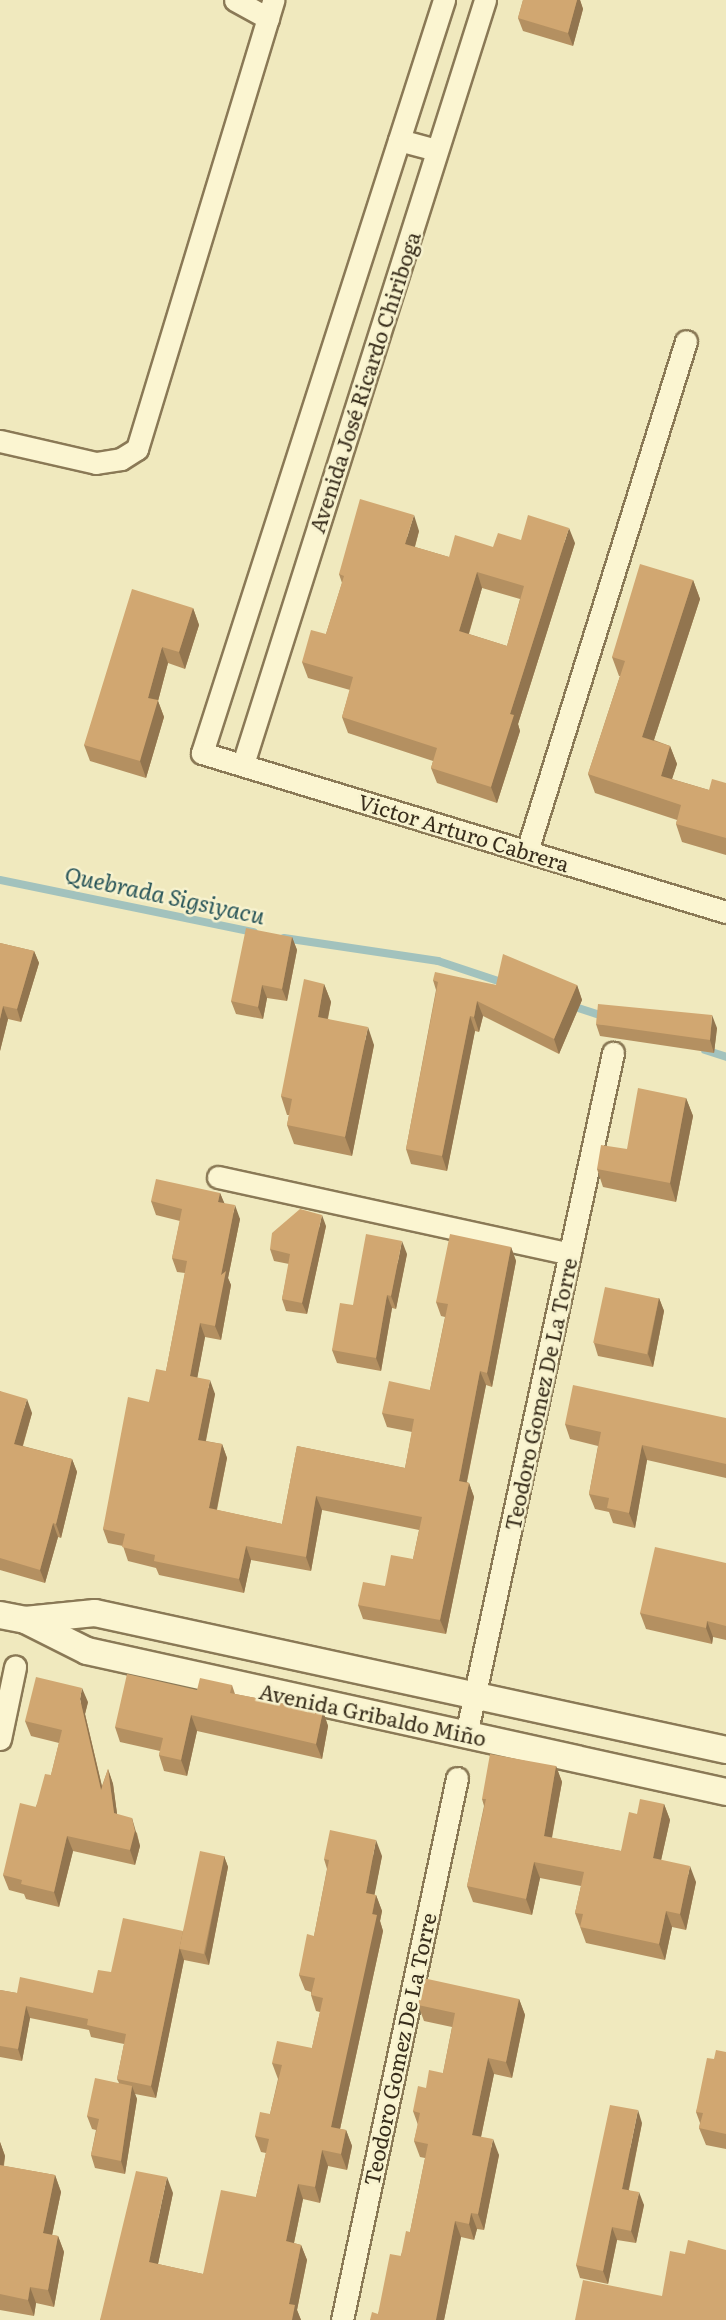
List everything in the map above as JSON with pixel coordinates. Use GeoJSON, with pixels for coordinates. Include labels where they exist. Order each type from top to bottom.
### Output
{"type":"FeatureCollection","features":[{"type":"Feature","properties":{"kind":"street"},"geometry":{"type":"LineString","coordinates":[[0,440],[96,463],[121,459],[137,449],[270,9],[235,0]]}},
{"type":"Feature","properties":{"kind":"street","name":"Avenida José Ricardo Chiriboga"},"geometry":{"type":"LineString","coordinates":[[202,753],[444,0]]}},
{"type":"Feature","properties":{"kind":"street","name":"Avenida José Ricardo Chiriboga"},"geometry":{"type":"LineString","coordinates":[[243,764],[485,0]]}},
{"type":"Feature","properties":{"kind":"street"},"geometry":{"type":"LineString","coordinates":[[399,139],[437,150]]}},
{"type":"Feature","properties":{"kind":"street"},"geometry":{"type":"LineString","coordinates":[[527,851],[686,341]]}},
{"type":"Feature","properties":{"kind":"street","name":"Victor Arturo Cabrera"},"geometry":{"type":"LineString","coordinates":[[202,753],[726,912]]}},
{"type":"Feature","properties":{"kind":"street","name":"Teodoro Gomez De La Torre"},"geometry":{"type":"LineString","coordinates":[[467,1735],[612,1053]]}},
{"type":"Feature","properties":{"kind":"street"},"geometry":{"type":"LineString","coordinates":[[218,1177],[570,1254]]}},
{"type":"Feature","properties":{"kind":"street","name":"Avenida Gribaldo Miño"},"geometry":{"type":"LineString","coordinates":[[12,1617],[95,1613],[726,1749]]}},
{"type":"Feature","properties":{"kind":"street","name":"Avenida Gribaldo Miño"},"geometry":{"type":"LineString","coordinates":[[12,1617],[87,1651],[726,1792]]}},
{"type":"Feature","properties":{"kind":"street"},"geometry":{"type":"LineString","coordinates":[[0,1739],[15,1667]]}},
{"type":"Feature","properties":{"kind":"street","name":"Teodoro Gomez De La Torre"},"geometry":{"type":"LineString","coordinates":[[342,2320],[457,1778]]}},
{"type":"Feature","properties":{"kind":"building"},"geometry":{"type":"Polygon","coordinates":[[[523,0],[577,0],[568,33],[518,18],[523,0]]]}},
{"type":"Feature","properties":{"kind":"building"},"geometry":{"type":"Polygon","coordinates":[[[360,499],[414,515],[405,544],[449,557],[455,535],[493,547],[498,533],[521,540],[528,515],[569,528],[510,714],[514,715],[491,787],[431,768],[437,748],[342,717],[353,677],[302,662],[311,630],[326,634],[344,576],[339,574],[360,499]],[[477,572],[459,631],[507,646],[524,586],[477,572]]]}},
{"type":"Feature","properties":{"kind":"building"},"geometry":{"type":"Polygon","coordinates":[[[640,564],[693,580],[642,737],[670,746],[661,776],[709,790],[712,779],[726,783],[726,838],[676,824],[681,805],[588,774],[625,661],[612,657],[640,564]]]}},
{"type":"Feature","properties":{"kind":"building"},"geometry":{"type":"Polygon","coordinates":[[[132,589],[193,608],[179,652],[162,647],[148,698],[158,700],[140,761],[84,745],[132,589]]]}},
{"type":"Feature","properties":{"kind":"building"},"geometry":{"type":"Polygon","coordinates":[[[246,928],[292,937],[282,989],[262,985],[258,1007],[231,1001],[246,928]]]}},
{"type":"Feature","properties":{"kind":"building"},"geometry":{"type":"Polygon","coordinates":[[[0,943],[34,951],[17,1009],[3,1006],[0,1019],[0,943]]]}},
{"type":"Feature","properties":{"kind":"building"},"geometry":{"type":"Polygon","coordinates":[[[503,954],[577,985],[554,1039],[477,1001],[474,1017],[470,1016],[442,1156],[406,1149],[438,982],[433,980],[435,972],[496,985],[503,954]]]}},
{"type":"Feature","properties":{"kind":"building"},"geometry":{"type":"Polygon","coordinates":[[[304,979],[324,984],[318,1017],[368,1027],[345,1137],[287,1125],[292,1099],[281,1096],[304,979]]]}},
{"type":"Feature","properties":{"kind":"building"},"geometry":{"type":"Polygon","coordinates":[[[598,1004],[712,1015],[710,1040],[596,1024],[598,1004]]]}},
{"type":"Feature","properties":{"kind":"building"},"geometry":{"type":"Polygon","coordinates":[[[638,1088],[686,1098],[670,1183],[597,1169],[601,1145],[627,1149],[638,1088]]]}},
{"type":"Feature","properties":{"kind":"building"},"geometry":{"type":"Polygon","coordinates":[[[156,1179],[220,1193],[218,1202],[235,1205],[221,1275],[226,1271],[215,1326],[200,1323],[190,1376],[210,1380],[198,1440],[222,1444],[209,1508],[282,1524],[297,1446],[405,1468],[414,1419],[382,1413],[389,1381],[430,1390],[448,1304],[436,1302],[450,1234],[511,1247],[487,1373],[480,1371],[459,1481],[469,1483],[440,1620],[358,1605],[363,1582],[385,1586],[391,1555],[413,1559],[422,1517],[316,1496],[306,1557],[246,1546],[239,1579],[154,1561],[155,1555],[122,1547],[125,1534],[103,1529],[128,1397],[149,1402],[156,1369],[166,1371],[187,1261],[172,1258],[182,1209],[151,1201],[156,1179]]]}},
{"type":"Feature","properties":{"kind":"building"},"geometry":{"type":"Polygon","coordinates":[[[300,1209],[322,1215],[302,1303],[282,1299],[290,1254],[270,1249],[272,1233],[300,1209]]]}},
{"type":"Feature","properties":{"kind":"building"},"geometry":{"type":"Polygon","coordinates":[[[366,1234],[402,1241],[391,1296],[387,1295],[376,1358],[332,1350],[340,1303],[353,1305],[366,1234]]]}},
{"type":"Feature","properties":{"kind":"building"},"geometry":{"type":"Polygon","coordinates":[[[605,1287],[659,1298],[647,1354],[593,1343],[605,1287]]]}},
{"type":"Feature","properties":{"kind":"building"},"geometry":{"type":"Polygon","coordinates":[[[573,1385],[726,1418],[726,1464],[642,1445],[629,1513],[607,1508],[609,1498],[589,1494],[601,1432],[565,1424],[573,1385]]]}},
{"type":"Feature","properties":{"kind":"building"},"geometry":{"type":"Polygon","coordinates":[[[0,1391],[27,1399],[14,1444],[72,1459],[56,1524],[53,1523],[40,1570],[0,1558],[0,1391]]]}},
{"type":"Feature","properties":{"kind":"building"},"geometry":{"type":"Polygon","coordinates":[[[655,1547],[726,1563],[726,1626],[707,1621],[706,1628],[640,1613],[655,1547]]]}},
{"type":"Feature","properties":{"kind":"building"},"geometry":{"type":"Polygon","coordinates":[[[127,1674],[197,1690],[200,1678],[232,1685],[230,1693],[323,1711],[316,1744],[191,1715],[181,1760],[159,1755],[163,1738],[115,1727],[127,1674]]]}},
{"type":"Feature","properties":{"kind":"building"},"geometry":{"type":"Polygon","coordinates":[[[36,1677],[82,1688],[80,1699],[101,1790],[108,1769],[114,1813],[132,1818],[135,1831],[130,1850],[67,1836],[54,1892],[21,1884],[22,1880],[3,1875],[20,1803],[36,1807],[45,1774],[51,1775],[62,1730],[25,1721],[36,1677]]]}},
{"type":"Feature","properties":{"kind":"building"},"geometry":{"type":"Polygon","coordinates":[[[490,1754],[556,1766],[544,1836],[621,1851],[629,1812],[637,1814],[640,1799],[664,1804],[653,1858],[690,1866],[680,1914],[666,1911],[659,1944],[580,1927],[583,1914],[575,1913],[584,1872],[534,1862],[526,1899],[467,1886],[486,1799],[482,1799],[490,1754]]]}},
{"type":"Feature","properties":{"kind":"building"},"geometry":{"type":"Polygon","coordinates":[[[330,1830],[376,1840],[366,1893],[376,1895],[372,1914],[377,1915],[331,2127],[346,2130],[341,2154],[322,2150],[315,2187],[298,2184],[286,2241],[301,2245],[289,2304],[295,2305],[292,2320],[100,2320],[136,2171],[167,2177],[149,2262],[203,2274],[221,2190],[256,2197],[269,2139],[255,2136],[260,2112],[270,2114],[282,2065],[272,2063],[277,2041],[312,2048],[323,1998],[311,1995],[315,1978],[299,1975],[307,1934],[314,1936],[329,1860],[324,1859],[330,1830]]]}},
{"type":"Feature","properties":{"kind":"building"},"geometry":{"type":"Polygon","coordinates":[[[200,1851],[224,1856],[204,1954],[179,1949],[200,1851]]]}},
{"type":"Feature","properties":{"kind":"building"},"geometry":{"type":"Polygon","coordinates":[[[123,1918],[183,1931],[151,2086],[117,2079],[126,2034],[87,2025],[88,2019],[26,2006],[18,2049],[0,2046],[0,1990],[17,1993],[20,1977],[93,1993],[98,1970],[111,1972],[123,1918]]]}},
{"type":"Feature","properties":{"kind":"building"},"geometry":{"type":"Polygon","coordinates":[[[423,1978],[519,1999],[506,2062],[488,2058],[472,2135],[493,2139],[478,2214],[471,2213],[469,2224],[455,2221],[436,2320],[370,2320],[372,2312],[378,2314],[390,2254],[401,2256],[406,2231],[410,2232],[428,2144],[414,2141],[420,2113],[413,2111],[418,2086],[426,2088],[429,2070],[443,2073],[455,2013],[418,2005],[423,1978]]]}},
{"type":"Feature","properties":{"kind":"building"},"geometry":{"type":"Polygon","coordinates":[[[716,2050],[726,2052],[726,2134],[699,2128],[703,2113],[696,2112],[707,2058],[714,2059],[716,2050]]]}},
{"type":"Feature","properties":{"kind":"building"},"geometry":{"type":"Polygon","coordinates":[[[95,2078],[132,2086],[121,2161],[91,2155],[99,2119],[87,2116],[95,2078]]]}},
{"type":"Feature","properties":{"kind":"building"},"geometry":{"type":"Polygon","coordinates":[[[610,2105],[638,2110],[622,2189],[639,2192],[631,2231],[612,2227],[603,2271],[576,2265],[610,2105]]]}},
{"type":"Feature","properties":{"kind":"building"},"geometry":{"type":"Polygon","coordinates":[[[0,2165],[55,2175],[43,2233],[58,2236],[48,2290],[30,2287],[28,2300],[0,2294],[0,2165]]]}},
{"type":"Feature","properties":{"kind":"building"},"geometry":{"type":"Polygon","coordinates":[[[688,2240],[726,2250],[726,2320],[575,2320],[583,2280],[662,2296],[670,2251],[685,2254],[688,2240]]]}},
{"type":"Feature","properties":{"kind":"waterway","name":"Quebrada Sigsiyacu"},"geometry":{"type":"LineString","coordinates":[[0,880],[254,932]]}},
{"type":"Feature","properties":{"kind":"waterway","name":"Quebrada Sigsiyacu"},"geometry":{"type":"LineString","coordinates":[[284,938],[438,961],[507,984]]}},
{"type":"Feature","properties":{"kind":"waterway","name":"Quebrada Sigsiyacu"},"geometry":{"type":"LineString","coordinates":[[569,1005],[607,1017]]}},
{"type":"Feature","properties":{"kind":"waterway","name":"Quebrada Sigsiyacu"},"geometry":{"type":"LineString","coordinates":[[705,1050],[726,1057]]}}]}
